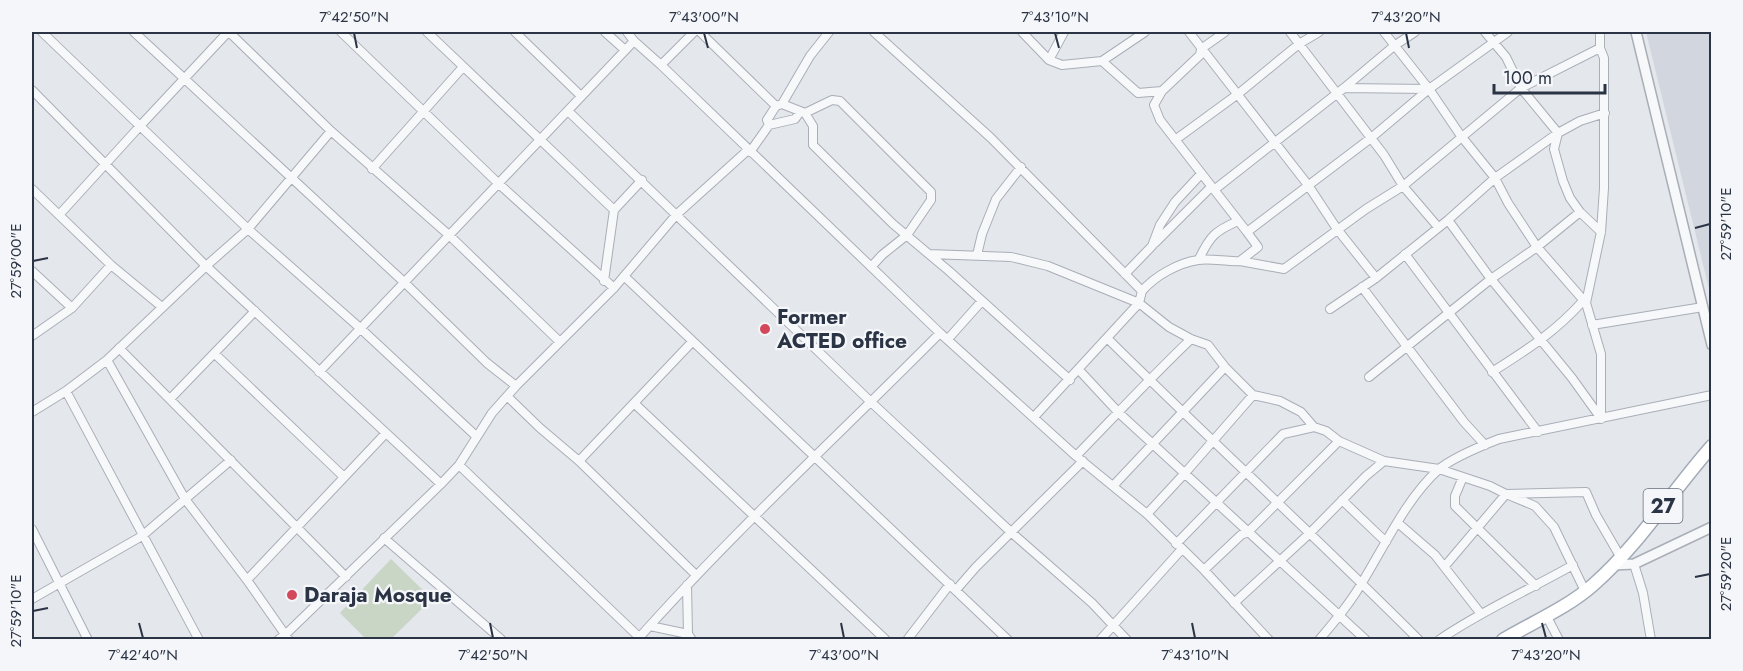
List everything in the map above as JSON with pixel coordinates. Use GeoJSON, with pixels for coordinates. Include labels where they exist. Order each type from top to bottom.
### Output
{"type":"FeatureCollection","features":[{"type":"Feature","properties":{"kind":"main road","name":"27"},"geometry":{"type":"LineString","coordinates":[[1617,561],[1712,446]]}},
{"type":"Feature","properties":{"kind":"main road"},"geometry":{"type":"LineString","coordinates":[[1503,639],[1585,591],[1617,561]]}},
{"type":"Feature","properties":{"kind":"street"},"geometry":{"type":"LineString","coordinates":[[42,32],[248,229],[360,328],[476,436]]}},
{"type":"Feature","properties":{"kind":"street"},"geometry":{"type":"LineString","coordinates":[[134,32],[405,283],[487,363],[516,386]]}},
{"type":"Feature","properties":{"kind":"street"},"geometry":{"type":"LineString","coordinates":[[59,215],[229,32],[331,131],[450,236],[560,342]]}},
{"type":"Feature","properties":{"kind":"street"},"geometry":{"type":"LineString","coordinates":[[341,32],[499,184],[614,288]]}},
{"type":"Feature","properties":{"kind":"street"},"geometry":{"type":"LineString","coordinates":[[427,32],[614,210]]}},
{"type":"Feature","properties":{"kind":"street"},"geometry":{"type":"LineString","coordinates":[[515,32],[581,96]]}},
{"type":"Feature","properties":{"kind":"street"},"geometry":{"type":"LineString","coordinates":[[605,32],[625,50]]}},
{"type":"Feature","properties":{"kind":"street"},"geometry":{"type":"LineString","coordinates":[[627,32],[940,333],[1076,456],[1147,514],[1269,639]]}},
{"type":"Feature","properties":{"kind":"street"},"geometry":{"type":"LineString","coordinates":[[661,65],[694,32]]}},
{"type":"Feature","properties":{"kind":"street"},"geometry":{"type":"LineString","coordinates":[[700,32],[779,105],[803,112],[813,126],[813,145],[844,177],[1070,380]]}},
{"type":"Feature","properties":{"kind":"street"},"geometry":{"type":"LineString","coordinates":[[769,125],[767,120],[829,32]]}},
{"type":"Feature","properties":{"kind":"street"},"geometry":{"type":"LineString","coordinates":[[874,32],[991,138],[1142,291]]}},
{"type":"Feature","properties":{"kind":"street"},"geometry":{"type":"LineString","coordinates":[[1022,32],[1049,60],[1062,65],[1102,61],[1145,32]]}},
{"type":"Feature","properties":{"kind":"street"},"geometry":{"type":"LineString","coordinates":[[1049,60],[1064,32]]}},
{"type":"Feature","properties":{"kind":"street"},"geometry":{"type":"LineString","coordinates":[[1189,32],[1308,185],[1337,229],[1376,278]]}},
{"type":"Feature","properties":{"kind":"street"},"geometry":{"type":"LineString","coordinates":[[1225,32],[1201,49],[1200,55],[1162,91],[1154,105],[1160,120],[1258,247],[1240,261]]}},
{"type":"Feature","properties":{"kind":"street"},"geometry":{"type":"LineString","coordinates":[[1290,32],[1341,91],[1403,186],[1438,227]]}},
{"type":"Feature","properties":{"kind":"street"},"geometry":{"type":"LineString","coordinates":[[1175,140],[1238,94],[1299,44],[1319,32]]}},
{"type":"Feature","properties":{"kind":"street"},"geometry":{"type":"LineString","coordinates":[[1384,32],[1495,178],[1537,248],[1584,302],[1600,354],[1601,419]]}},
{"type":"Feature","properties":{"kind":"street"},"geometry":{"type":"LineString","coordinates":[[1125,274],[1212,188],[1415,32]]}},
{"type":"Feature","properties":{"kind":"street"},"geometry":{"type":"LineString","coordinates":[[1485,32],[1506,57],[1521,88],[1558,133]]}},
{"type":"Feature","properties":{"kind":"street"},"geometry":{"type":"LineString","coordinates":[[1247,232],[1371,138],[1429,89],[1508,32]]}},
{"type":"Feature","properties":{"kind":"street"},"geometry":{"type":"LineString","coordinates":[[1492,372],[1540,342],[1584,302],[1601,231],[1604,188],[1604,58],[1600,48],[1600,32]]}},
{"type":"Feature","properties":{"kind":"street"},"geometry":{"type":"LineString","coordinates":[[1636,32],[1712,345]]}},
{"type":"Feature","properties":{"kind":"street"},"geometry":{"type":"LineString","coordinates":[[319,372],[634,41]]}},
{"type":"Feature","properties":{"kind":"street"},"geometry":{"type":"LineString","coordinates":[[1034,417],[1139,303],[1142,291],[1152,280],[1199,259],[1240,261],[1284,268],[1337,229],[1403,186],[1521,88],[1600,48]]}},
{"type":"Feature","properties":{"kind":"street"},"geometry":{"type":"LineString","coordinates":[[1102,61],[1138,93],[1162,91]]}},
{"type":"Feature","properties":{"kind":"street"},"geometry":{"type":"LineString","coordinates":[[372,169],[463,67]]}},
{"type":"Feature","properties":{"kind":"street"},"geometry":{"type":"LineString","coordinates":[[1341,91],[1429,89]]}},
{"type":"Feature","properties":{"kind":"street"},"geometry":{"type":"LineString","coordinates":[[32,90],[206,266],[441,484]]}},
{"type":"Feature","properties":{"kind":"street"},"geometry":{"type":"LineString","coordinates":[[278,639],[288,637],[384,538],[441,484],[459,465],[492,413],[516,386],[614,288],[676,215],[749,151],[769,125],[795,119],[803,112],[832,100],[840,101],[928,188],[932,200],[907,236],[870,267]]}},
{"type":"Feature","properties":{"kind":"street"},"geometry":{"type":"LineString","coordinates":[[568,111],[872,403],[1012,533],[1092,603],[1127,639]]}},
{"type":"Feature","properties":{"kind":"street"},"geometry":{"type":"LineString","coordinates":[[1330,309],[1376,278],[1448,220],[1495,178],[1558,133],[1580,121],[1605,113]]}},
{"type":"Feature","properties":{"kind":"street"},"geometry":{"type":"LineString","coordinates":[[32,412],[66,391],[107,360],[248,229],[331,131]]}},
{"type":"Feature","properties":{"kind":"street"},"geometry":{"type":"LineString","coordinates":[[1558,133],[1554,149],[1570,198],[1580,212],[1601,231]]}},
{"type":"Feature","properties":{"kind":"street"},"geometry":{"type":"LineString","coordinates":[[977,255],[982,234],[996,199],[1021,167]]}},
{"type":"Feature","properties":{"kind":"street"},"geometry":{"type":"LineString","coordinates":[[1152,246],[1160,225],[1175,202],[1201,174]]}},
{"type":"Feature","properties":{"kind":"street"},"geometry":{"type":"LineString","coordinates":[[604,281],[614,210],[642,180]]}},
{"type":"Feature","properties":{"kind":"street"},"geometry":{"type":"LineString","coordinates":[[32,189],[111,265],[162,307]]}},
{"type":"Feature","properties":{"kind":"street"},"geometry":{"type":"LineString","coordinates":[[1369,377],[1491,279],[1537,248],[1580,212]]}},
{"type":"Feature","properties":{"kind":"street"},"geometry":{"type":"LineString","coordinates":[[1448,220],[1540,342],[1572,378],[1601,419]]}},
{"type":"Feature","properties":{"kind":"street"},"geometry":{"type":"LineString","coordinates":[[1199,259],[1209,238],[1219,229],[1238,221]]}},
{"type":"Feature","properties":{"kind":"street"},"geometry":{"type":"LineString","coordinates":[[929,254],[1011,257],[1048,266],[1139,303],[1169,327],[1208,345],[1253,395],[1280,401],[1301,412],[1314,427],[1326,431],[1339,441],[1384,461],[1439,469],[1535,506],[1554,527],[1585,591]]}},
{"type":"Feature","properties":{"kind":"street"},"geometry":{"type":"LineString","coordinates":[[1406,254],[1538,432]]}},
{"type":"Feature","properties":{"kind":"street"},"geometry":{"type":"LineString","coordinates":[[32,336],[72,308],[111,265]]}},
{"type":"Feature","properties":{"kind":"street"},"geometry":{"type":"LineString","coordinates":[[32,271],[72,308]]}},
{"type":"Feature","properties":{"kind":"street"},"geometry":{"type":"LineString","coordinates":[[624,276],[1008,639]]}},
{"type":"Feature","properties":{"kind":"street"},"geometry":{"type":"LineString","coordinates":[[1362,287],[1464,422],[1485,444]]}},
{"type":"Feature","properties":{"kind":"street"},"geometry":{"type":"LineString","coordinates":[[948,339],[981,302]]}},
{"type":"Feature","properties":{"kind":"street"},"geometry":{"type":"LineString","coordinates":[[1592,325],[1703,308]]}},
{"type":"Feature","properties":{"kind":"street"},"geometry":{"type":"LineString","coordinates":[[170,399],[255,311]]}},
{"type":"Feature","properties":{"kind":"street"},"geometry":{"type":"LineString","coordinates":[[459,465],[638,638],[696,575],[815,455],[872,403],[940,333]]}},
{"type":"Feature","properties":{"kind":"street"},"geometry":{"type":"LineString","coordinates":[[1107,338],[1212,442],[1419,639]]}},
{"type":"Feature","properties":{"kind":"street"},"geometry":{"type":"LineString","coordinates":[[1076,456],[1119,413],[1148,379],[1191,339]]}},
{"type":"Feature","properties":{"kind":"street"},"geometry":{"type":"LineString","coordinates":[[579,461],[692,342]]}},
{"type":"Feature","properties":{"kind":"street"},"geometry":{"type":"LineString","coordinates":[[119,348],[346,577]]}},
{"type":"Feature","properties":{"kind":"street"},"geometry":{"type":"LineString","coordinates":[[215,354],[343,476]]}},
{"type":"Feature","properties":{"kind":"street"},"geometry":{"type":"LineString","coordinates":[[107,360],[186,500],[288,637]]}},
{"type":"Feature","properties":{"kind":"street"},"geometry":{"type":"LineString","coordinates":[[1113,486],[1226,367]]}},
{"type":"Feature","properties":{"kind":"street"},"geometry":{"type":"LineString","coordinates":[[1079,370],[1119,413],[1215,503],[1366,639]]}},
{"type":"Feature","properties":{"kind":"street"},"geometry":{"type":"LineString","coordinates":[[66,391],[199,639]]}},
{"type":"Feature","properties":{"kind":"street"},"geometry":{"type":"LineString","coordinates":[[1147,514],[1253,395]]}},
{"type":"Feature","properties":{"kind":"street"},"geometry":{"type":"LineString","coordinates":[[1319,639],[1340,615],[1362,583],[1411,501],[1439,469],[1499,439],[1712,395]]}},
{"type":"Feature","properties":{"kind":"street"},"geometry":{"type":"LineString","coordinates":[[507,396],[579,461],[696,575]]}},
{"type":"Feature","properties":{"kind":"street"},"geometry":{"type":"LineString","coordinates":[[635,404],[886,639]]}},
{"type":"Feature","properties":{"kind":"street"},"geometry":{"type":"LineString","coordinates":[[1100,639],[1215,503],[1282,434],[1314,427]]}},
{"type":"Feature","properties":{"kind":"street"},"geometry":{"type":"LineString","coordinates":[[247,580],[385,434]]}},
{"type":"Feature","properties":{"kind":"street"},"geometry":{"type":"LineString","coordinates":[[1204,570],[1241,535],[1248,532],[1339,441]]}},
{"type":"Feature","properties":{"kind":"street"},"geometry":{"type":"LineString","coordinates":[[32,599],[142,536],[231,460]]}},
{"type":"Feature","properties":{"kind":"street"},"geometry":{"type":"LineString","coordinates":[[907,639],[953,587],[1012,533],[1083,461]]}},
{"type":"Feature","properties":{"kind":"street"},"geometry":{"type":"LineString","coordinates":[[1234,603],[1384,461]]}},
{"type":"Feature","properties":{"kind":"street"},"geometry":{"type":"LineString","coordinates":[[1463,477],[1455,496],[1455,506],[1536,586]]}},
{"type":"Feature","properties":{"kind":"street"},"geometry":{"type":"LineString","coordinates":[[1445,566],[1506,494],[1586,492],[1617,561],[1634,564],[1712,527]]}},
{"type":"Feature","properties":{"kind":"street"},"geometry":{"type":"LineString","coordinates":[[1342,500],[1386,542]]}},
{"type":"Feature","properties":{"kind":"street"},"geometry":{"type":"LineString","coordinates":[[1398,523],[1436,555],[1481,614]]}},
{"type":"Feature","properties":{"kind":"street"},"geometry":{"type":"LineString","coordinates":[[32,529],[88,639]]}},
{"type":"Feature","properties":{"kind":"street"},"geometry":{"type":"LineString","coordinates":[[384,538],[502,639]]}},
{"type":"Feature","properties":{"kind":"street"},"geometry":{"type":"LineString","coordinates":[[1634,564],[1643,593],[1651,639]]}},
{"type":"Feature","properties":{"kind":"street"},"geometry":{"type":"LineString","coordinates":[[1439,639],[1573,565]]}},
{"type":"Feature","properties":{"kind":"street"},"geometry":{"type":"LineString","coordinates":[[650,626],[690,637],[687,585]]}},
{"type":"Feature","properties":{"kind":"street"},"geometry":{"type":"LineString","coordinates":[[1546,615],[1559,639]]}},
{"type":"Feature","properties":{"kind":"shaded area"},"geometry":{"type":"Polygon","coordinates":[[[1646,32],[1711,32],[1711,297],[1646,32]]]}},
{"type":"Feature","properties":{"kind":"green space"},"geometry":{"type":"Polygon","coordinates":[[[391,559],[432,599],[391,639],[366,639],[340,613],[391,559]]]}},
{"type":"Feature","properties":{"kind":"place","name":"Former ACTED office"},"geometry":{"type":"Point","coordinates":[765,329]}},
{"type":"Feature","properties":{"kind":"place","name":"Daraja Mosque"},"geometry":{"type":"Point","coordinates":[292,595]}}]}
